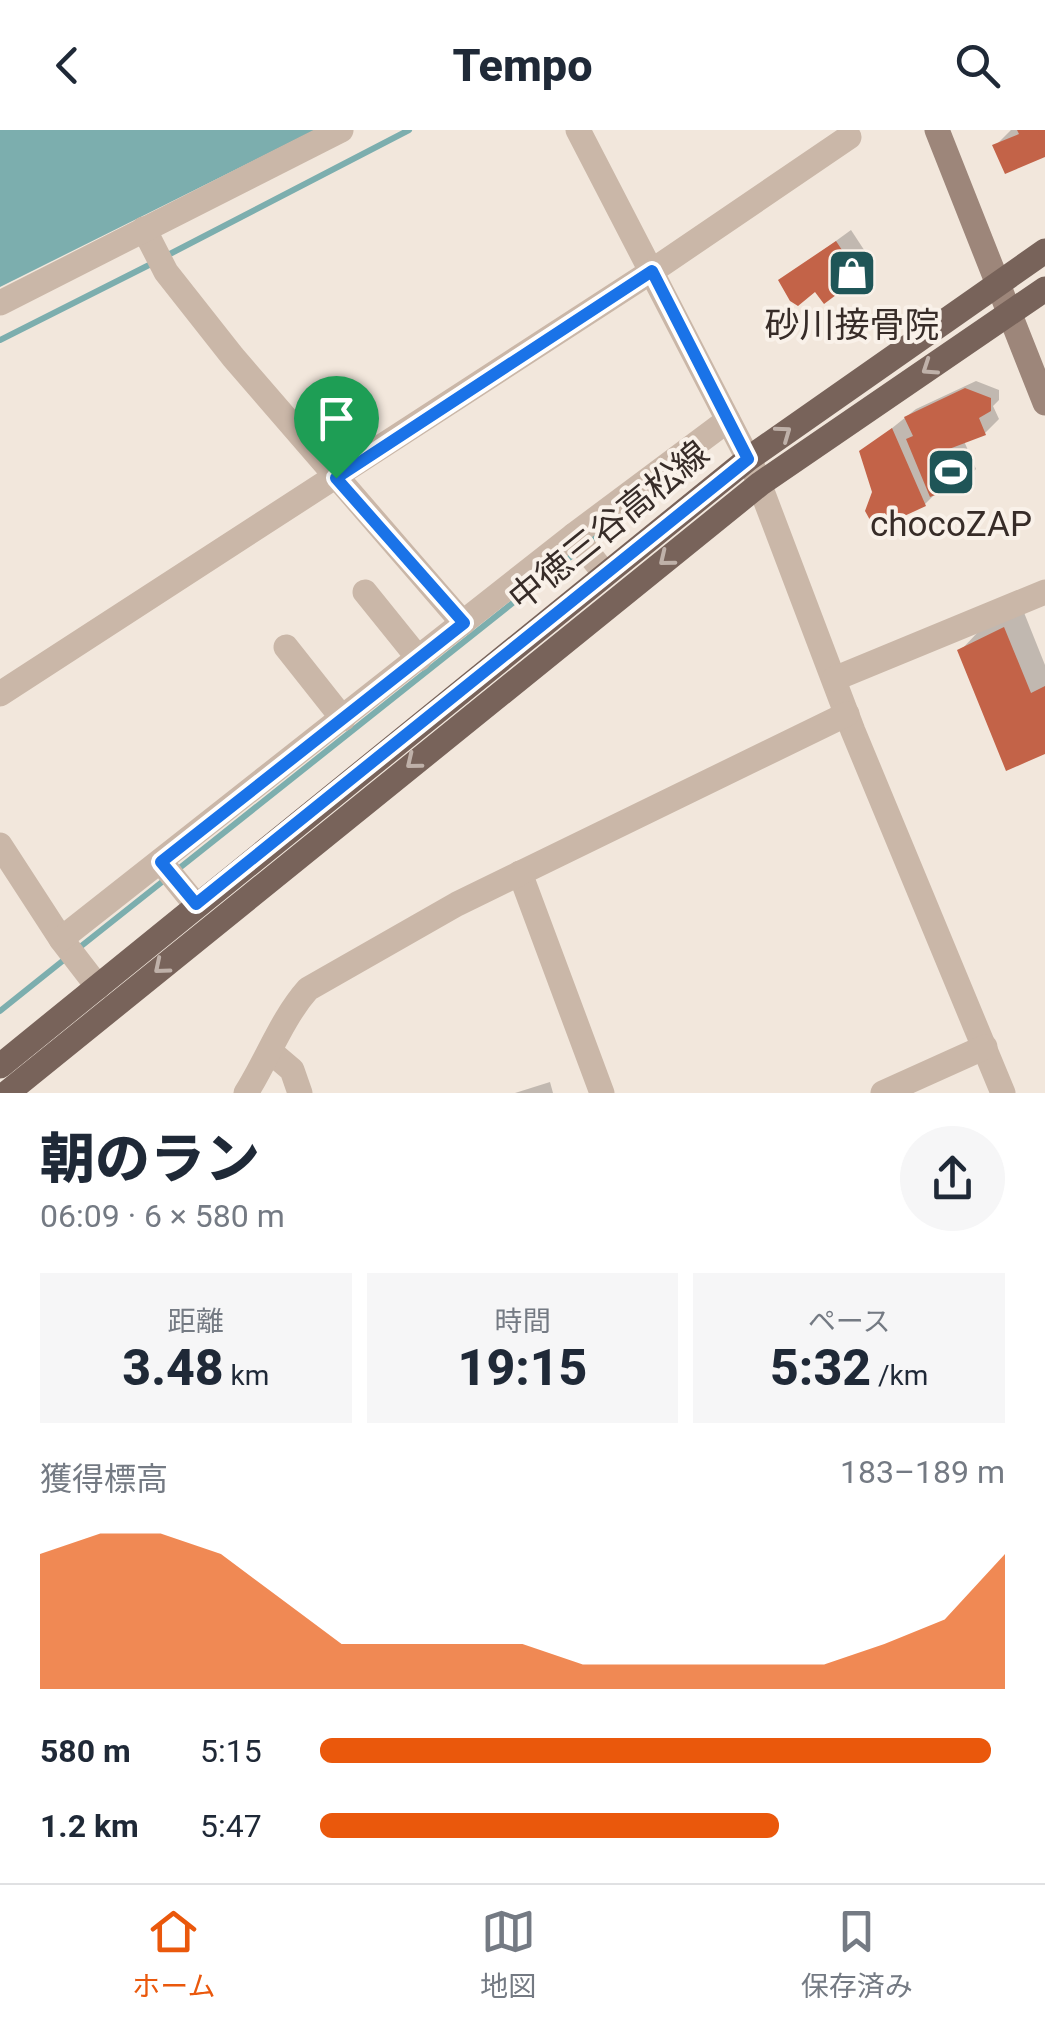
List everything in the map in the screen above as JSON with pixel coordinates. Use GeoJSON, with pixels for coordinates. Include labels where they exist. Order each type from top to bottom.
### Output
{"type":"FeatureCollection","features":[{"type":"Feature","properties":{"kind":"main road"},"geometry":{"type":"LineString","coordinates":[[937,130],[1045,402]]}},
{"type":"Feature","properties":{"kind":"main road","name":"中徳三谷高松線"},"geometry":{"type":"LineString","coordinates":[[0,1066],[98,988],[189,896],[599,566],[1045,251]]}},
{"type":"Feature","properties":{"kind":"main road","name":"中徳三谷高松線"},"geometry":{"type":"LineString","coordinates":[[8,1093],[760,484],[1045,289]]}},
{"type":"Feature","properties":{"kind":"street"},"geometry":{"type":"LineString","coordinates":[[0,302],[155,250],[341,130]]}},
{"type":"Feature","properties":{"kind":"street"},"geometry":{"type":"LineString","coordinates":[[578,130],[760,484],[847,714],[1003,1093]]}},
{"type":"Feature","properties":{"kind":"street"},"geometry":{"type":"LineString","coordinates":[[0,694],[652,271],[849,136]]}},
{"type":"Feature","properties":{"kind":"street"},"geometry":{"type":"LineString","coordinates":[[155,250],[336,478],[464,623]]}},
{"type":"Feature","properties":{"kind":"street"},"geometry":{"type":"LineString","coordinates":[[61,939],[574,534],[728,420]]}},
{"type":"Feature","properties":{"kind":"street"},"geometry":{"type":"LineString","coordinates":[[574,534],[599,566]]}},
{"type":"Feature","properties":{"kind":"street"},"geometry":{"type":"LineString","coordinates":[[365,592],[418,659]]}},
{"type":"Feature","properties":{"kind":"street"},"geometry":{"type":"LineString","coordinates":[[834,678],[1045,592]]}},
{"type":"Feature","properties":{"kind":"street"},"geometry":{"type":"LineString","coordinates":[[286,648],[343,718]]}},
{"type":"Feature","properties":{"kind":"street"},"geometry":{"type":"LineString","coordinates":[[246,1093],[272,1053],[294,1005],[308,990],[457,904],[847,714]]}},
{"type":"Feature","properties":{"kind":"street"},"geometry":{"type":"LineString","coordinates":[[0,845],[98,988]]}},
{"type":"Feature","properties":{"kind":"street"},"geometry":{"type":"LineString","coordinates":[[161,862],[189,896]]}},
{"type":"Feature","properties":{"kind":"street"},"geometry":{"type":"LineString","coordinates":[[520,874],[602,1093]]}},
{"type":"Feature","properties":{"kind":"street"},"geometry":{"type":"LineString","coordinates":[[884,1093],[985,1048]]}},
{"type":"Feature","properties":{"kind":"street"},"geometry":{"type":"LineString","coordinates":[[272,1053],[292,1070],[300,1093]]}},
{"type":"Feature","properties":{"kind":"water"},"geometry":{"type":"Polygon","coordinates":[[[0,130],[315,130],[0,287],[0,130]]]}},
{"type":"Feature","properties":{"kind":"building"},"geometry":{"type":"Polygon","coordinates":[[[1017,130],[1045,130],[1045,157],[1005,174],[992,145],[1019,134],[1017,130]]]}},
{"type":"Feature","properties":{"kind":"building"},"geometry":{"type":"Polygon","coordinates":[[[836,241],[860,277],[824,304],[815,292],[798,306],[790,301],[778,280],[836,241]]]}},
{"type":"Feature","properties":{"kind":"building"},"geometry":{"type":"Polygon","coordinates":[[[965,388],[991,398],[991,411],[979,418],[986,435],[949,449],[964,484],[930,497],[906,439],[913,436],[904,417],[965,388]]]}},
{"type":"Feature","properties":{"kind":"building"},"geometry":{"type":"Polygon","coordinates":[[[892,428],[926,506],[889,523],[885,513],[870,520],[865,511],[872,492],[859,451],[892,428]]]}},
{"type":"Feature","properties":{"kind":"building"},"geometry":{"type":"Polygon","coordinates":[[[1004,627],[1031,693],[1045,686],[1045,754],[1006,771],[957,650],[1004,627]]]}},
{"type":"Feature","properties":{"kind":"waterway"},"geometry":{"type":"LineString","coordinates":[[166,256],[409,130]]}},
{"type":"Feature","properties":{"kind":"waterway"},"geometry":{"type":"LineString","coordinates":[[0,340],[155,262]]}},
{"type":"Feature","properties":{"kind":"waterway"},"geometry":{"type":"LineString","coordinates":[[587,543],[652,492]]}},
{"type":"Feature","properties":{"kind":"waterway"},"geometry":{"type":"LineString","coordinates":[[177,870],[578,551]]}},
{"type":"Feature","properties":{"kind":"waterway"},"geometry":{"type":"LineString","coordinates":[[75,951],[167,878]]}},
{"type":"Feature","properties":{"kind":"waterway"},"geometry":{"type":"LineString","coordinates":[[0,1011],[65,959]]}},
{"type":"Feature","properties":{"kind":"place","name":"砂川接骨院"},"geometry":{"type":"Point","coordinates":[852,273]}},
{"type":"Feature","properties":{"kind":"place","name":"chocoZAP"},"geometry":{"type":"Point","coordinates":[951,472]}},
{"type":"Feature","properties":{"kind":"route"},"geometry":{"type":"LineString","coordinates":[[652,271],[748,459],[196,904],[161,862],[464,623],[336,478],[652,271]]}}]}
